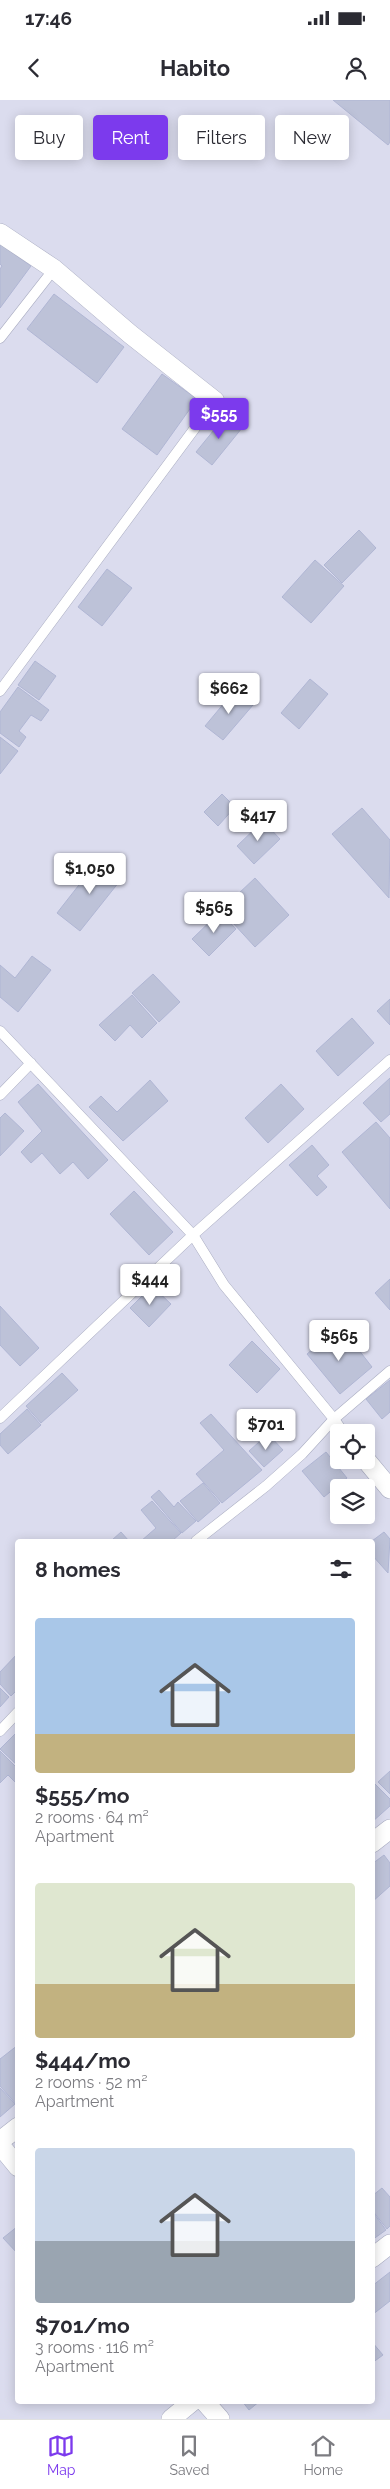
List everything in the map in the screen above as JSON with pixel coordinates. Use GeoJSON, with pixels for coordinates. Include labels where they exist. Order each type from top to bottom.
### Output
{"type":"FeatureCollection","features":[{"type":"Feature","properties":{"kind":"street"},"geometry":{"type":"LineString","coordinates":[[0,233],[54,269],[130,334],[215,400]]}},
{"type":"Feature","properties":{"kind":"street"},"geometry":{"type":"LineString","coordinates":[[374,1469],[390,1488]]}},
{"type":"Feature","properties":{"kind":"street"},"geometry":{"type":"LineString","coordinates":[[375,1841],[390,1829]]}},
{"type":"Feature","properties":{"kind":"street"},"geometry":{"type":"LineString","coordinates":[[15,2130],[0,2143],[15,2163]]}},
{"type":"Feature","properties":{"kind":"street"},"geometry":{"type":"LineString","coordinates":[[375,2256],[390,2244]]}},
{"type":"Feature","properties":{"kind":"street"},"geometry":{"type":"LineString","coordinates":[[171,2419],[189,2404]]}},
{"type":"Feature","properties":{"kind":"street"},"geometry":{"type":"LineString","coordinates":[[207,2404],[220,2419]]}},
{"type":"Feature","properties":{"kind":"lane"},"geometry":{"type":"LineString","coordinates":[[0,338],[54,269]]}},
{"type":"Feature","properties":{"kind":"lane"},"geometry":{"type":"LineString","coordinates":[[0,692],[215,400]]}},
{"type":"Feature","properties":{"kind":"lane"},"geometry":{"type":"LineString","coordinates":[[0,1031],[193,1235],[224,1285],[337,1424]]}},
{"type":"Feature","properties":{"kind":"lane"},"geometry":{"type":"LineString","coordinates":[[0,1418],[193,1235],[390,1060]]}},
{"type":"Feature","properties":{"kind":"lane"},"geometry":{"type":"LineString","coordinates":[[0,1095],[31,1063]]}},
{"type":"Feature","properties":{"kind":"lane"},"geometry":{"type":"LineString","coordinates":[[199,1539],[266,1486],[302,1454],[334,1419],[390,1371]]}},
{"type":"Feature","properties":{"kind":"lane"},"geometry":{"type":"LineString","coordinates":[[0,1731],[15,1715]]}},
{"type":"Feature","properties":{"kind":"shaded area"},"geometry":{"type":"Polygon","coordinates":[[[0,100],[390,100],[390,2419],[0,2419],[0,100]]]}},
{"type":"Feature","properties":{"kind":"building"},"geometry":{"type":"Polygon","coordinates":[[[333,100],[390,100],[390,142],[388,145],[333,100]]]}},
{"type":"Feature","properties":{"kind":"building"},"geometry":{"type":"Polygon","coordinates":[[[0,244],[31,266],[0,308],[0,269],[2,266],[0,264],[0,244]]]}},
{"type":"Feature","properties":{"kind":"building"},"geometry":{"type":"Polygon","coordinates":[[[54,294],[124,347],[97,383],[27,329],[54,294]]]}},
{"type":"Feature","properties":{"kind":"building"},"geometry":{"type":"Polygon","coordinates":[[[162,374],[197,399],[157,455],[122,429],[162,374]]]}},
{"type":"Feature","properties":{"kind":"building"},"geometry":{"type":"Polygon","coordinates":[[[227,414],[242,428],[212,465],[196,452],[227,414]]]}},
{"type":"Feature","properties":{"kind":"building"},"geometry":{"type":"Polygon","coordinates":[[[359,530],[376,548],[342,583],[324,565],[359,530]]]}},
{"type":"Feature","properties":{"kind":"building"},"geometry":{"type":"Polygon","coordinates":[[[315,560],[344,586],[311,623],[282,597],[315,560]]]}},
{"type":"Feature","properties":{"kind":"building"},"geometry":{"type":"Polygon","coordinates":[[[107,569],[132,588],[102,626],[78,607],[107,569]]]}},
{"type":"Feature","properties":{"kind":"building"},"geometry":{"type":"Polygon","coordinates":[[[35,661],[56,676],[39,700],[18,685],[35,661]]]}},
{"type":"Feature","properties":{"kind":"building"},"geometry":{"type":"Polygon","coordinates":[[[310,679],[328,694],[299,729],[281,713],[310,679]]]}},
{"type":"Feature","properties":{"kind":"building"},"geometry":{"type":"Polygon","coordinates":[[[18,687],[49,710],[41,721],[31,715],[19,731],[26,737],[19,747],[0,733],[0,712],[18,687]]]}},
{"type":"Feature","properties":{"kind":"building"},"geometry":{"type":"Polygon","coordinates":[[[235,690],[253,705],[223,740],[205,726],[235,690]]]}},
{"type":"Feature","properties":{"kind":"building"},"geometry":{"type":"Polygon","coordinates":[[[0,737],[18,751],[0,774],[0,737]]]}},
{"type":"Feature","properties":{"kind":"building"},"geometry":{"type":"Polygon","coordinates":[[[222,794],[235,807],[218,826],[204,812],[222,794]]]}},
{"type":"Feature","properties":{"kind":"building"},"geometry":{"type":"Polygon","coordinates":[[[362,808],[390,840],[389,898],[332,834],[362,808]]]}},
{"type":"Feature","properties":{"kind":"building"},"geometry":{"type":"Polygon","coordinates":[[[263,821],[280,839],[254,864],[237,846],[263,821]]]}},
{"type":"Feature","properties":{"kind":"building"},"geometry":{"type":"Polygon","coordinates":[[[100,858],[123,877],[80,931],[57,913],[100,858]]]}},
{"type":"Feature","properties":{"kind":"building"},"geometry":{"type":"Polygon","coordinates":[[[255,878],[289,915],[255,947],[221,910],[255,878]]]}},
{"type":"Feature","properties":{"kind":"building"},"geometry":{"type":"Polygon","coordinates":[[[220,912],[236,929],[209,956],[192,939],[220,912]]]}},
{"type":"Feature","properties":{"kind":"building"},"geometry":{"type":"Polygon","coordinates":[[[32,956],[51,970],[18,1012],[0,997],[0,965],[15,978],[32,956]]]}},
{"type":"Feature","properties":{"kind":"building"},"geometry":{"type":"Polygon","coordinates":[[[153,974],[180,1002],[159,1022],[132,993],[153,974]]]}},
{"type":"Feature","properties":{"kind":"building"},"geometry":{"type":"Polygon","coordinates":[[[132,995],[157,1023],[142,1038],[130,1025],[115,1041],[99,1025],[132,995]]]}},
{"type":"Feature","properties":{"kind":"building"},"geometry":{"type":"Polygon","coordinates":[[[390,999],[390,1025],[377,1011],[390,999]]]}},
{"type":"Feature","properties":{"kind":"building"},"geometry":{"type":"Polygon","coordinates":[[[352,1018],[374,1043],[338,1076],[316,1051],[352,1018]]]}},
{"type":"Feature","properties":{"kind":"building"},"geometry":{"type":"Polygon","coordinates":[[[390,1078],[390,1114],[381,1122],[363,1103],[390,1078]]]}},
{"type":"Feature","properties":{"kind":"building"},"geometry":{"type":"Polygon","coordinates":[[[150,1080],[168,1101],[123,1141],[89,1107],[101,1096],[117,1112],[150,1080]]]}},
{"type":"Feature","properties":{"kind":"building"},"geometry":{"type":"Polygon","coordinates":[[[38,1084],[108,1160],[88,1179],[73,1162],[60,1174],[42,1153],[31,1163],[21,1152],[42,1131],[18,1102],[38,1084]]]}},
{"type":"Feature","properties":{"kind":"building"},"geometry":{"type":"Polygon","coordinates":[[[281,1084],[304,1109],[268,1143],[245,1118],[281,1084]]]}},
{"type":"Feature","properties":{"kind":"building"},"geometry":{"type":"Polygon","coordinates":[[[5,1113],[24,1131],[0,1156],[0,1118],[5,1113]]]}},
{"type":"Feature","properties":{"kind":"building"},"geometry":{"type":"Polygon","coordinates":[[[376,1122],[390,1138],[390,1209],[342,1152],[376,1122]]]}},
{"type":"Feature","properties":{"kind":"building"},"geometry":{"type":"Polygon","coordinates":[[[312,1145],[329,1165],[317,1176],[327,1187],[317,1196],[289,1165],[312,1145]]]}},
{"type":"Feature","properties":{"kind":"building"},"geometry":{"type":"Polygon","coordinates":[[[134,1191],[173,1232],[149,1255],[110,1214],[134,1191]]]}},
{"type":"Feature","properties":{"kind":"building"},"geometry":{"type":"Polygon","coordinates":[[[390,1279],[390,1310],[375,1293],[390,1279]]]}},
{"type":"Feature","properties":{"kind":"building"},"geometry":{"type":"Polygon","coordinates":[[[152,1286],[171,1304],[149,1327],[130,1308],[152,1286]]]}},
{"type":"Feature","properties":{"kind":"building"},"geometry":{"type":"Polygon","coordinates":[[[0,1306],[39,1348],[20,1366],[0,1345],[0,1306]]]}},
{"type":"Feature","properties":{"kind":"building"},"geometry":{"type":"Polygon","coordinates":[[[335,1330],[351,1349],[355,1345],[372,1367],[340,1394],[307,1354],[335,1330]]]}},
{"type":"Feature","properties":{"kind":"building"},"geometry":{"type":"Polygon","coordinates":[[[252,1341],[280,1369],[257,1393],[229,1365],[252,1341]]]}},
{"type":"Feature","properties":{"kind":"building"},"geometry":{"type":"Polygon","coordinates":[[[62,1373],[78,1390],[41,1423],[26,1406],[62,1373]]]}},
{"type":"Feature","properties":{"kind":"building"},"geometry":{"type":"Polygon","coordinates":[[[390,1380],[390,1412],[382,1419],[366,1399],[390,1380]]]}},
{"type":"Feature","properties":{"kind":"building"},"geometry":{"type":"Polygon","coordinates":[[[27,1409],[41,1425],[8,1454],[0,1445],[0,1434],[27,1409]]]}},
{"type":"Feature","properties":{"kind":"building"},"geometry":{"type":"Polygon","coordinates":[[[211,1414],[262,1470],[222,1503],[196,1474],[224,1450],[200,1423],[211,1414]]]}},
{"type":"Feature","properties":{"kind":"building"},"geometry":{"type":"Polygon","coordinates":[[[268,1434],[283,1450],[264,1467],[249,1451],[268,1434]]]}},
{"type":"Feature","properties":{"kind":"building"},"geometry":{"type":"Polygon","coordinates":[[[326,1452],[330,1457],[330,1469],[340,1469],[347,1478],[330,1479],[330,1492],[324,1497],[302,1471],[326,1452]]]}},
{"type":"Feature","properties":{"kind":"building"},"geometry":{"type":"Polygon","coordinates":[[[203,1483],[220,1503],[198,1522],[180,1501],[203,1483]]]}},
{"type":"Feature","properties":{"kind":"building"},"geometry":{"type":"Polygon","coordinates":[[[159,1490],[174,1507],[178,1502],[196,1521],[182,1533],[151,1497],[159,1490]]]}},
{"type":"Feature","properties":{"kind":"building"},"geometry":{"type":"Polygon","coordinates":[[[152,1501],[181,1533],[174,1539],[143,1539],[156,1528],[141,1510],[152,1501]]]}},
{"type":"Feature","properties":{"kind":"building"},"geometry":{"type":"Polygon","coordinates":[[[121,1532],[127,1539],[113,1539],[121,1532]]]}},
{"type":"Feature","properties":{"kind":"building"},"geometry":{"type":"Polygon","coordinates":[[[384,1532],[390,1539],[388,1573],[375,1558],[375,1539],[384,1532]]]}},
{"type":"Feature","properties":{"kind":"building"},"geometry":{"type":"Polygon","coordinates":[[[15,1656],[15,1692],[11,1696],[0,1684],[0,1672],[15,1656]]]}},
{"type":"Feature","properties":{"kind":"building"},"geometry":{"type":"Polygon","coordinates":[[[0,1688],[9,1697],[0,1707],[0,1688]]]}},
{"type":"Feature","properties":{"kind":"building"},"geometry":{"type":"Polygon","coordinates":[[[15,1734],[15,1763],[0,1749],[15,1734]]]}},
{"type":"Feature","properties":{"kind":"building"},"geometry":{"type":"Polygon","coordinates":[[[0,1751],[15,1766],[15,1782],[8,1775],[0,1783],[0,1751]]]}},
{"type":"Feature","properties":{"kind":"building"},"geometry":{"type":"Polygon","coordinates":[[[390,1771],[390,1794],[378,1782],[390,1771]]]}},
{"type":"Feature","properties":{"kind":"building"},"geometry":{"type":"Polygon","coordinates":[[[375,1784],[390,1799],[390,1806],[375,1819],[375,1784]]]}},
{"type":"Feature","properties":{"kind":"building"},"geometry":{"type":"Polygon","coordinates":[[[384,1855],[390,1863],[390,1886],[375,1899],[375,1862],[384,1855]]]}},
{"type":"Feature","properties":{"kind":"building"},"geometry":{"type":"Polygon","coordinates":[[[15,2047],[15,2103],[0,2086],[0,2059],[15,2047]]]}},
{"type":"Feature","properties":{"kind":"building"},"geometry":{"type":"Polygon","coordinates":[[[0,2088],[15,2104],[0,2117],[0,2088]]]}},
{"type":"Feature","properties":{"kind":"building"},"geometry":{"type":"Polygon","coordinates":[[[382,2188],[390,2197],[390,2226],[387,2229],[375,2214],[375,2194],[382,2188]]]}},
{"type":"Feature","properties":{"kind":"building"},"geometry":{"type":"Polygon","coordinates":[[[375,2215],[386,2230],[375,2238],[375,2215]]]}},
{"type":"Feature","properties":{"kind":"building"},"geometry":{"type":"Polygon","coordinates":[[[15,2228],[15,2251],[3,2238],[15,2228]]]}},
{"type":"Feature","properties":{"kind":"building"},"geometry":{"type":"Polygon","coordinates":[[[390,2272],[390,2301],[375,2313],[375,2284],[390,2272]]]}},
{"type":"Feature","properties":{"kind":"building"},"geometry":{"type":"Polygon","coordinates":[[[375,2346],[383,2355],[375,2361],[375,2346]]]}},
{"type":"Feature","properties":{"kind":"building"},"geometry":{"type":"Polygon","coordinates":[[[244,2404],[256,2404],[249,2410],[244,2404]]]}}]}
